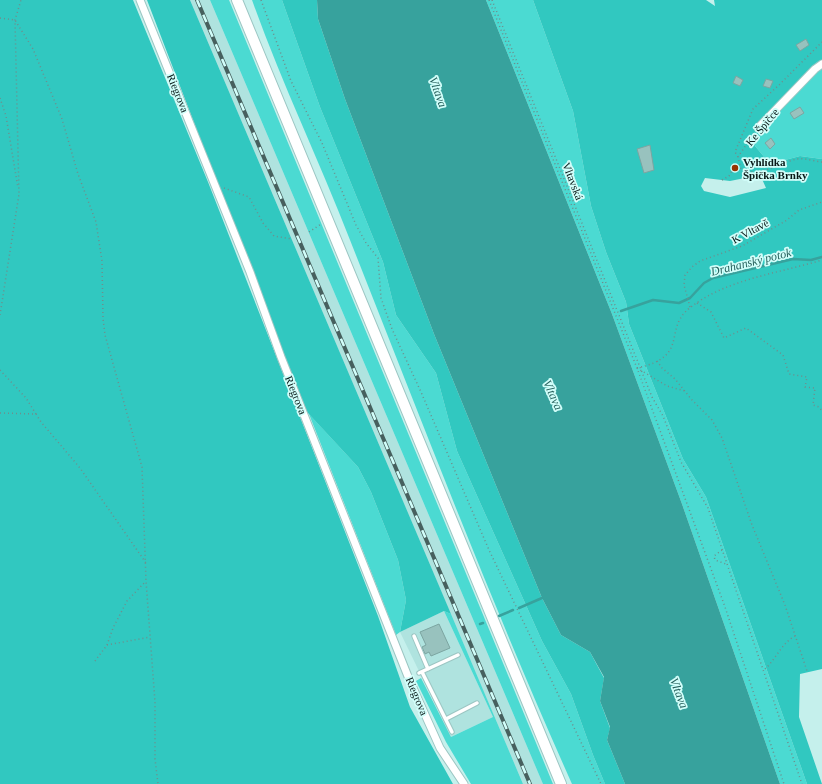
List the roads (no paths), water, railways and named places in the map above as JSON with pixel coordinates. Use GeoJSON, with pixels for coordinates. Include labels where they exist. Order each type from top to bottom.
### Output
{"type":"FeatureCollection","features":[{"type":"Feature","properties":{"kind":"main road"},"geometry":{"type":"LineString","coordinates":[[237,0],[561,784]]}},
{"type":"Feature","properties":{"kind":"street","name":"Riegrova"},"geometry":{"type":"LineString","coordinates":[[140,0],[250,272],[281,357],[409,679],[440,748],[464,784]]}},
{"type":"Feature","properties":{"kind":"street","name":"Ke Špičce"},"geometry":{"type":"LineString","coordinates":[[758,128],[814,69],[822,64]]}},
{"type":"Feature","properties":{"kind":"lane"},"geometry":{"type":"LineString","coordinates":[[414,636],[428,669]]}},
{"type":"Feature","properties":{"kind":"lane"},"geometry":{"type":"LineString","coordinates":[[452,732],[446,718],[420,673],[458,655]]}},
{"type":"Feature","properties":{"kind":"lane"},"geometry":{"type":"LineString","coordinates":[[446,718],[477,703]]}},
{"type":"Feature","properties":{"kind":"water","name":"Vltava"},"geometry":{"type":"Polygon","coordinates":[[[317,0],[486,0],[612,314],[682,504],[780,784],[625,784],[607,740],[610,727],[600,701],[604,677],[590,652],[561,635],[542,598],[434,334],[345,99],[318,19],[317,0]]]}},
{"type":"Feature","properties":{"kind":"waterway","name":"Drahanský potok"},"geometry":{"type":"LineString","coordinates":[[621,311],[653,300],[679,303],[690,298],[704,283],[713,278],[793,259],[811,260],[822,257]]}},
{"type":"Feature","properties":{"kind":"waterway"},"geometry":{"type":"LineString","coordinates":[[519,608],[542,598]]}},
{"type":"Feature","properties":{"kind":"waterway"},"geometry":{"type":"LineString","coordinates":[[499,616],[513,610]]}},
{"type":"Feature","properties":{"kind":"railway"},"geometry":{"type":"LineString","coordinates":[[197,0],[530,784]]}},
{"type":"Feature","properties":{"kind":"place","name":"Vyhlídka Špička Brnky"},"geometry":{"type":"Point","coordinates":[735,168]}}]}
